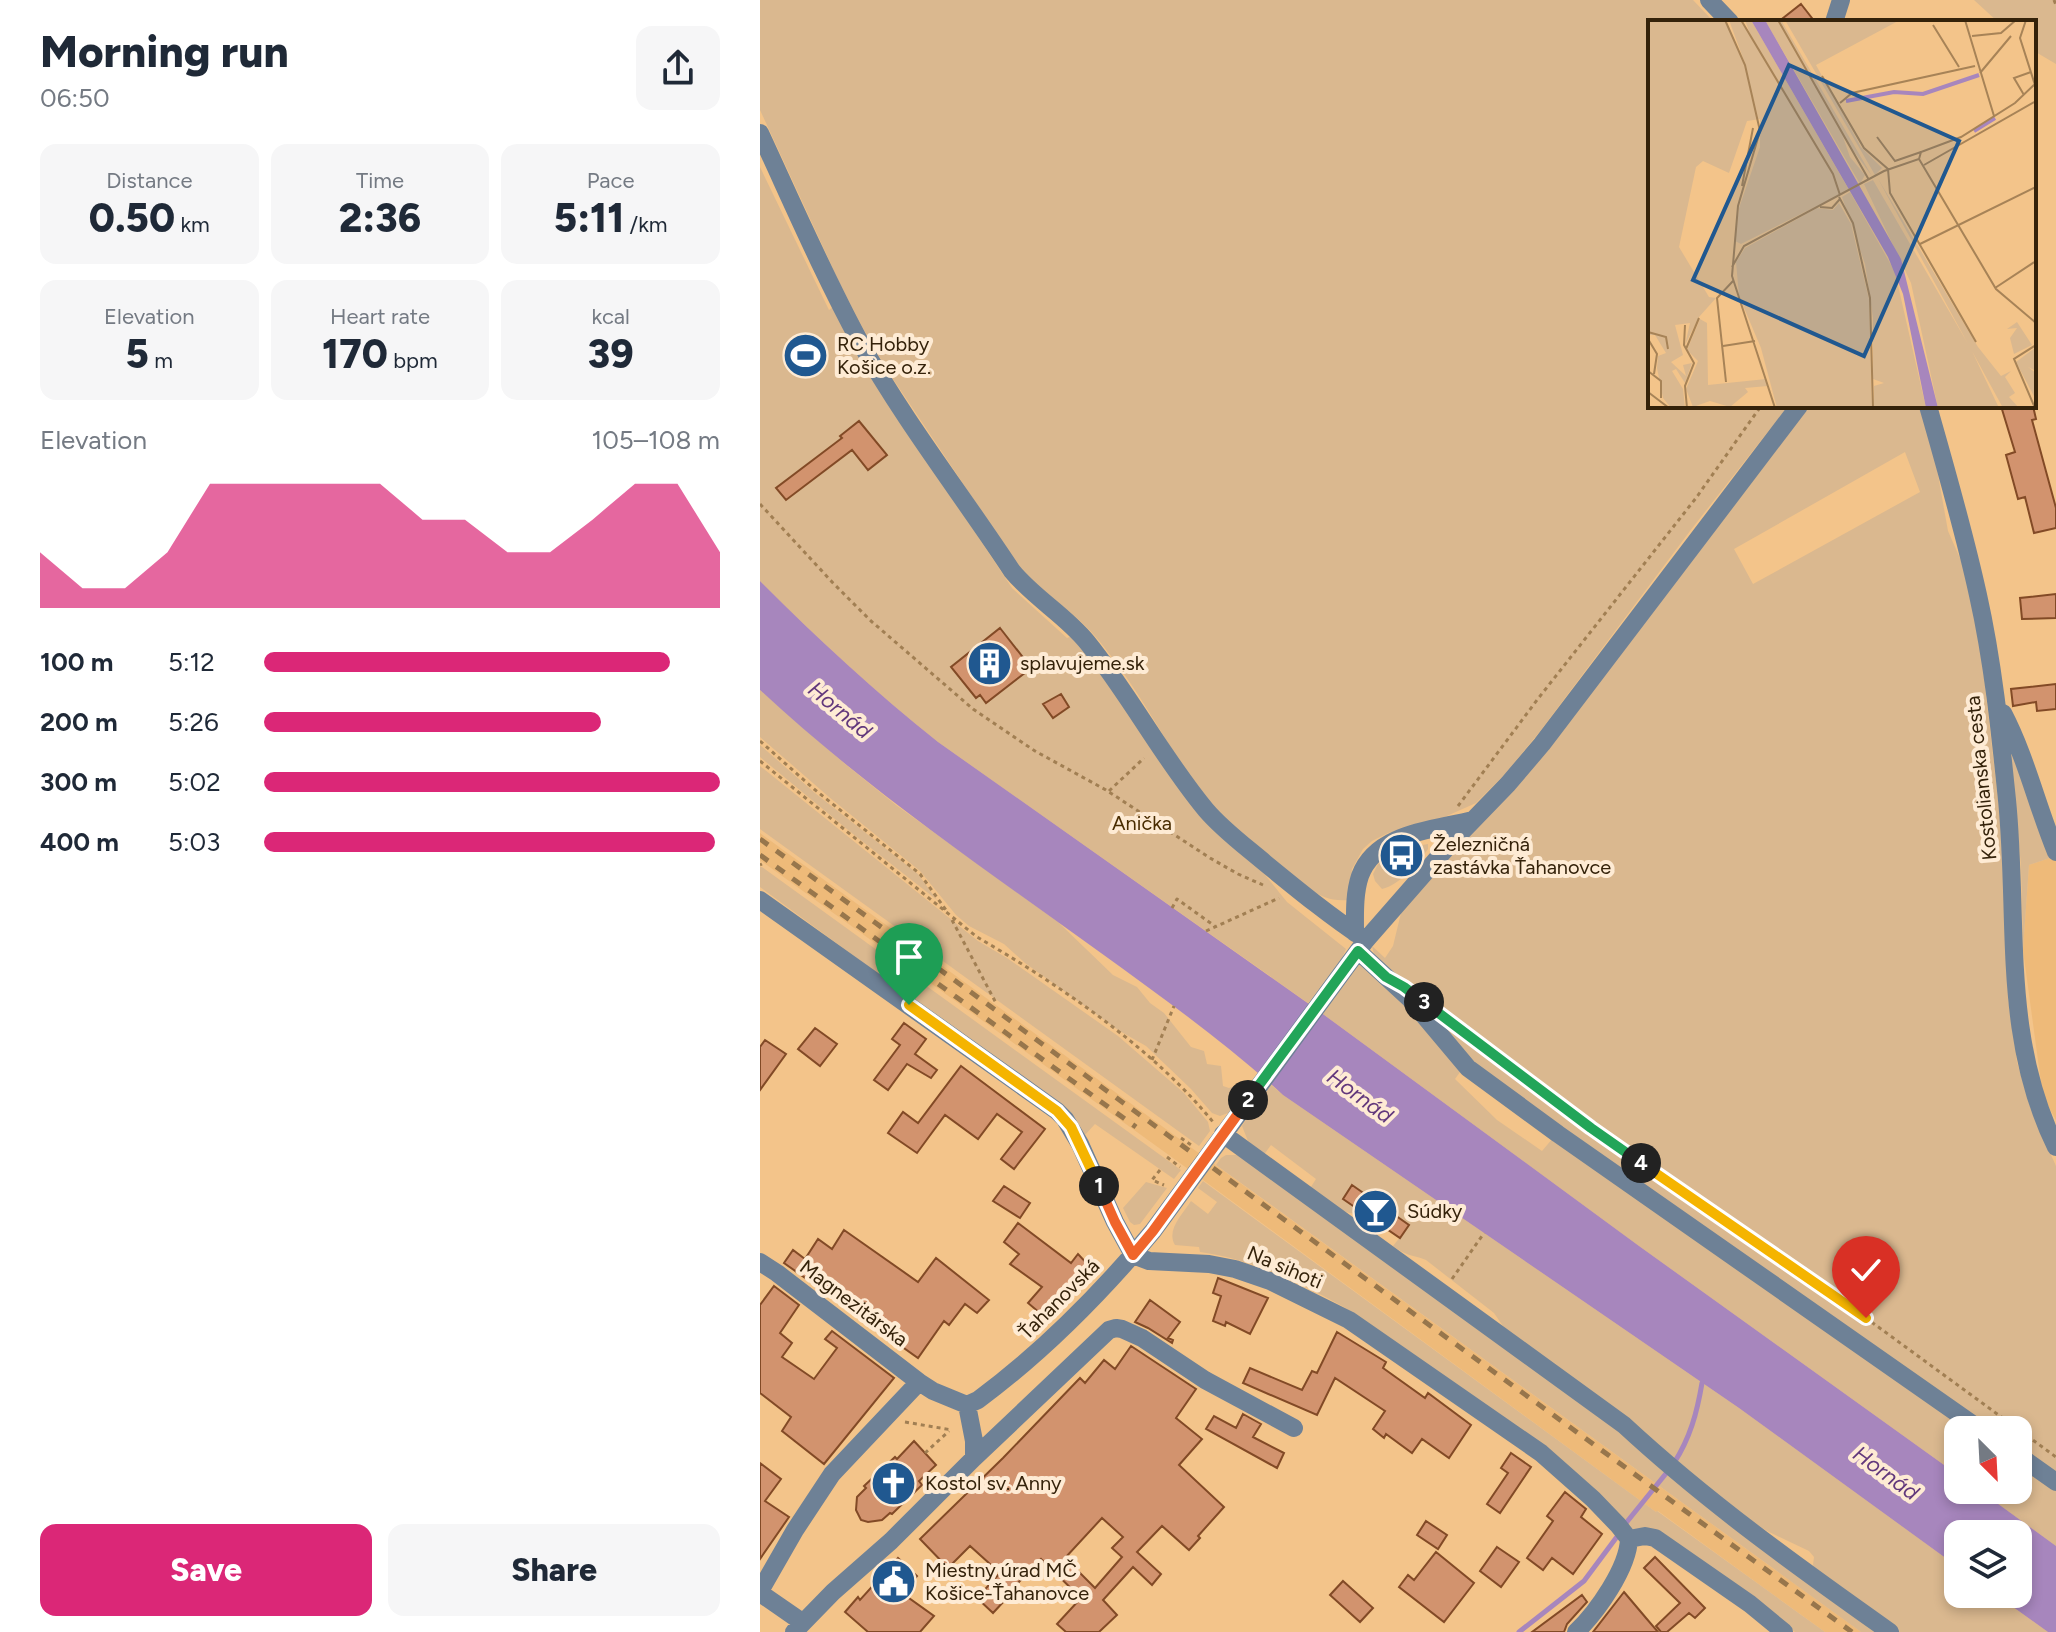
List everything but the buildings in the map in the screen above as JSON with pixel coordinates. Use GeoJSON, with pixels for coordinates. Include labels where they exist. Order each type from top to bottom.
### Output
{"type":"FeatureCollection","features":[{"type":"Feature","properties":{"kind":"street"},"geometry":{"type":"LineString","coordinates":[[1709,0],[1728,20]]}},
{"type":"Feature","properties":{"kind":"street"},"geometry":{"type":"LineString","coordinates":[[1835,20],[1841,0]]}},
{"type":"Feature","properties":{"kind":"street"},"geometry":{"type":"LineString","coordinates":[[762,144],[839,300],[885,384],[1012,571],[1025,588],[1086,641],[1216,821],[1294,887],[1357,947],[1410,999],[1468,1068],[1961,1416]]}},
{"type":"Feature","properties":{"kind":"street","name":"Ťahanovská"},"geometry":{"type":"LineString","coordinates":[[967,1405],[978,1400],[1034,1356],[1153,1231],[1357,947],[1542,744],[1797,408]]}},
{"type":"Feature","properties":{"kind":"street","name":"Kostolianska cesta"},"geometry":{"type":"LineString","coordinates":[[1929,408],[1978,596],[1995,698],[2011,852],[2015,980],[2021,1038],[2036,1099],[2056,1147]]}},
{"type":"Feature","properties":{"kind":"street"},"geometry":{"type":"LineString","coordinates":[[1995,698],[2025,765],[2056,852]]}},
{"type":"Feature","properties":{"kind":"street"},"geometry":{"type":"LineString","coordinates":[[1357,947],[1357,887],[1368,861],[1381,848],[1400,838],[1474,819]]}},
{"type":"Feature","properties":{"kind":"street"},"geometry":{"type":"LineString","coordinates":[[760,900],[1057,1111],[1080,1144],[1133,1255]]}},
{"type":"Feature","properties":{"kind":"street"},"geometry":{"type":"LineString","coordinates":[[1223,1134],[1624,1425],[1665,1463],[1767,1543],[1890,1632]]}},
{"type":"Feature","properties":{"kind":"street","name":"Na sihoti"},"geometry":{"type":"LineString","coordinates":[[1133,1255],[1149,1261],[1209,1264],[1235,1269],[1270,1281],[1349,1320],[1541,1453],[1593,1499],[1629,1539]]}},
{"type":"Feature","properties":{"kind":"street","name":"Magnezitárska"},"geometry":{"type":"LineString","coordinates":[[760,1262],[919,1382]]}},
{"type":"Feature","properties":{"kind":"street"},"geometry":{"type":"LineString","coordinates":[[974,1458],[967,1405],[919,1382],[832,1474],[795,1530],[760,1592],[798,1627],[1109,1330],[1116,1328],[1142,1338],[1205,1380],[1294,1428]]}},
{"type":"Feature","properties":{"kind":"street"},"geometry":{"type":"LineString","coordinates":[[2032,1465],[2056,1482]]}},
{"type":"Feature","properties":{"kind":"street"},"geometry":{"type":"LineString","coordinates":[[1576,1632],[1600,1604],[1626,1558],[1629,1539],[1645,1536],[1655,1538],[1750,1604],[1784,1632]]}},
{"type":"Feature","properties":{"kind":"path"},"geometry":{"type":"LineString","coordinates":[[1441,828],[1696,498],[1760,408]]}},
{"type":"Feature","properties":{"kind":"path"},"geometry":{"type":"LineString","coordinates":[[760,504],[871,621],[973,709],[1035,751],[1108,792],[1210,858],[1271,888]]}},
{"type":"Feature","properties":{"kind":"path"},"geometry":{"type":"LineString","coordinates":[[760,741],[920,874],[950,916],[996,1003]]}},
{"type":"Feature","properties":{"kind":"path"},"geometry":{"type":"LineString","coordinates":[[1108,792],[1158,744]]}},
{"type":"Feature","properties":{"kind":"path"},"geometry":{"type":"LineString","coordinates":[[760,761],[977,937],[1014,958],[1093,1013],[1152,1060],[1194,1099],[1223,1134]]}},
{"type":"Feature","properties":{"kind":"path"},"geometry":{"type":"LineString","coordinates":[[1206,931],[1278,899],[1294,887]]}},
{"type":"Feature","properties":{"kind":"path"},"geometry":{"type":"LineString","coordinates":[[1172,908],[1177,899],[1216,927]]}},
{"type":"Feature","properties":{"kind":"path"},"geometry":{"type":"LineString","coordinates":[[1152,1060],[1174,1006]]}},
{"type":"Feature","properties":{"kind":"path"},"geometry":{"type":"LineString","coordinates":[[1453,1024],[1591,1128],[1866,1318],[2056,1457]]}},
{"type":"Feature","properties":{"kind":"path"},"geometry":{"type":"LineString","coordinates":[[1160,1170],[1152,1180],[1172,1187]]}},
{"type":"Feature","properties":{"kind":"path"},"geometry":{"type":"LineString","coordinates":[[1443,1292],[1484,1233]]}},
{"type":"Feature","properties":{"kind":"path"},"geometry":{"type":"LineString","coordinates":[[889,1412],[896,1419],[950,1431],[925,1453]]}},
{"type":"Feature","properties":{"kind":"shaded area"},"geometry":{"type":"Polygon","coordinates":[[[760,833],[1861,1632],[1825,1632],[1656,1512],[760,860],[760,833]]]}},
{"type":"Feature","properties":{"kind":"shaded area"},"geometry":{"type":"Polygon","coordinates":[[[2056,856],[2056,1120],[2043,1097],[2023,950],[2029,865],[2056,856]]]}},
{"type":"Feature","properties":{"kind":"green space"},"geometry":{"type":"Polygon","coordinates":[[[760,0],[1693,0],[1712,20],[1648,20],[1648,408],[1786,408],[1504,775],[1476,803],[1440,819],[1388,833],[1372,841],[1363,849],[1352,869],[1348,900],[1328,898],[1303,884],[1244,836],[1211,804],[1100,642],[1019,567],[889,373],[864,330],[760,110],[760,0]]]}},
{"type":"Feature","properties":{"kind":"green space"},"geometry":{"type":"Polygon","coordinates":[[[1974,0],[2056,0],[2056,64],[2036,52],[2036,20],[1996,20],[1974,0]]]}},
{"type":"Feature","properties":{"kind":"green space","name":"Anička"},"geometry":{"type":"Polygon","coordinates":[[[760,167],[829,310],[833,307],[882,392],[1012,588],[1067,638],[1072,636],[1287,902],[1346,949],[1308,1003],[938,742],[847,664],[760,581],[760,167]]]}},
{"type":"Feature","properties":{"kind":"green space"},"geometry":{"type":"Polygon","coordinates":[[[1808,408],[1921,408],[1935,458],[1948,531],[1966,572],[1982,660],[2001,826],[2008,999],[2017,1062],[2031,1110],[2056,1166],[2056,1475],[2032,1458],[2032,1416],[1972,1416],[1472,1064],[1375,958],[1372,946],[1385,958],[1393,946],[1401,913],[1556,739],[1808,408]],[[1905,452],[1734,549],[1753,584],[1920,492],[1905,452]]]}},
{"type":"Feature","properties":{"kind":"green space"},"geometry":{"type":"Polygon","coordinates":[[[760,690],[896,805],[1058,922],[1113,975],[1137,987],[1150,1003],[1164,1013],[1191,1047],[1204,1051],[1207,1064],[1221,1066],[1223,1086],[1229,1088],[1239,1084],[1246,1089],[1228,1113],[1220,1116],[1212,1113],[1146,1046],[1118,1030],[1025,963],[1004,944],[969,926],[956,915],[920,871],[760,737],[760,690]]]}},
{"type":"Feature","properties":{"kind":"green space"},"geometry":{"type":"Polygon","coordinates":[[[760,745],[918,874],[937,900],[760,757],[760,745]]]}},
{"type":"Feature","properties":{"kind":"green space"},"geometry":{"type":"Polygon","coordinates":[[[2013,752],[2053,857],[2029,865],[2023,950],[2021,866],[2011,759],[2013,752]]]}},
{"type":"Feature","properties":{"kind":"green space"},"geometry":{"type":"Polygon","coordinates":[[[760,766],[978,941],[1118,1036],[1184,1093],[1208,1122],[1210,1131],[1199,1146],[760,829],[760,766]]]}},
{"type":"Feature","properties":{"kind":"green space"},"geometry":{"type":"Polygon","coordinates":[[[1428,844],[1419,861],[1395,883],[1382,889],[1375,881],[1373,874],[1378,864],[1393,854],[1397,862],[1409,857],[1406,848],[1428,844]]]}},
{"type":"Feature","properties":{"kind":"green space"},"geometry":{"type":"Polygon","coordinates":[[[760,867],[1181,1170],[1174,1179],[1095,1124],[1084,1136],[1075,1118],[760,887],[760,867]]]}},
{"type":"Feature","properties":{"kind":"green space"},"geometry":{"type":"Polygon","coordinates":[[[1359,965],[1368,966],[1463,1068],[1455,1079],[1497,1120],[1542,1151],[1553,1138],[1951,1416],[1944,1416],[1944,1465],[1323,1014],[1359,965]]]}},
{"type":"Feature","properties":{"kind":"green space"},"geometry":{"type":"Polygon","coordinates":[[[1270,1084],[1739,1408],[1944,1557],[1944,1608],[2015,1608],[2048,1632],[1898,1632],[1816,1571],[1814,1557],[1809,1551],[1767,1531],[1711,1495],[1505,1329],[1494,1313],[1426,1260],[1393,1246],[1409,1226],[1352,1186],[1343,1199],[1365,1214],[1349,1213],[1335,1207],[1309,1190],[1316,1179],[1271,1145],[1263,1156],[1248,1141],[1242,1126],[1270,1084]]]}},
{"type":"Feature","properties":{"kind":"green space"},"geometry":{"type":"Polygon","coordinates":[[[1226,1155],[1242,1158],[1554,1381],[1884,1632],[1861,1632],[1216,1165],[1226,1155]]]}},
{"type":"Feature","properties":{"kind":"green space"},"geometry":{"type":"Polygon","coordinates":[[[1203,1181],[1825,1632],[1795,1632],[1629,1528],[1594,1488],[1541,1444],[1344,1307],[1257,1266],[1200,1252],[1199,1247],[1175,1245],[1174,1228],[1191,1201],[1208,1214],[1217,1202],[1198,1188],[1203,1181]]]}},
{"type":"Feature","properties":{"kind":"green space"},"geometry":{"type":"Polygon","coordinates":[[[1146,1182],[1167,1188],[1140,1224],[1134,1225],[1123,1208],[1146,1182]]]}},
{"type":"Feature","properties":{"kind":"green space"},"geometry":{"type":"Polygon","coordinates":[[[2032,1473],[2056,1489],[2056,1546],[2032,1529],[2032,1520],[2020,1520],[1998,1504],[2032,1504],[2032,1473]]]}},
{"type":"Feature","properties":{"kind":"water","name":"Hornád"},"geometry":{"type":"Polygon","coordinates":[[[760,581],[847,664],[938,742],[1316,1009],[1944,1465],[1944,1504],[1998,1504],[2020,1520],[1944,1520],[1944,1557],[1739,1408],[1283,1095],[1194,1021],[926,827],[841,761],[760,690],[760,581]]]}},
{"type":"Feature","properties":{"kind":"water"},"geometry":{"type":"Polygon","coordinates":[[[2032,1529],[2056,1546],[2056,1632],[2048,1632],[2015,1608],[2032,1608],[2032,1529]]]}},
{"type":"Feature","properties":{"kind":"waterway"},"geometry":{"type":"LineString","coordinates":[[1674,1463],[1692,1425],[1702,1383]]}},
{"type":"Feature","properties":{"kind":"waterway"},"geometry":{"type":"LineString","coordinates":[[1626,1523],[1668,1471]]}},
{"type":"Feature","properties":{"kind":"waterway"},"geometry":{"type":"LineString","coordinates":[[1519,1632],[1584,1581],[1616,1538]]}},
{"type":"Feature","properties":{"kind":"railway"},"geometry":{"type":"LineString","coordinates":[[760,839],[1852,1632]]}},
{"type":"Feature","properties":{"kind":"railway"},"geometry":{"type":"LineString","coordinates":[[760,855],[1136,1127]]}},
{"type":"Feature","properties":{"kind":"place","name":"RC Hobby Košice o.z."},"geometry":{"type":"Point","coordinates":[806,355]}},
{"type":"Feature","properties":{"kind":"place","name":"splavujeme.sk"},"geometry":{"type":"Point","coordinates":[989,663]}},
{"type":"Feature","properties":{"kind":"place","name":"Železničná zastávka Ťahanovce"},"geometry":{"type":"Point","coordinates":[1402,856]}},
{"type":"Feature","properties":{"kind":"place","name":"Súdky"},"geometry":{"type":"Point","coordinates":[1376,1211]}},
{"type":"Feature","properties":{"kind":"place","name":"Kostol sv. Anny"},"geometry":{"type":"Point","coordinates":[894,1483]}},
{"type":"Feature","properties":{"kind":"place","name":"Miestny úrad MČ Košice-Ťahanovce"},"geometry":{"type":"Point","coordinates":[894,1582]}},
{"type":"Feature","properties":{"kind":"route"},"geometry":{"type":"LineString","coordinates":[[909,1005],[1065,1119],[1133,1255],[1358,951],[1386,977],[1404,987],[1591,1128],[1866,1318]]}}]}
